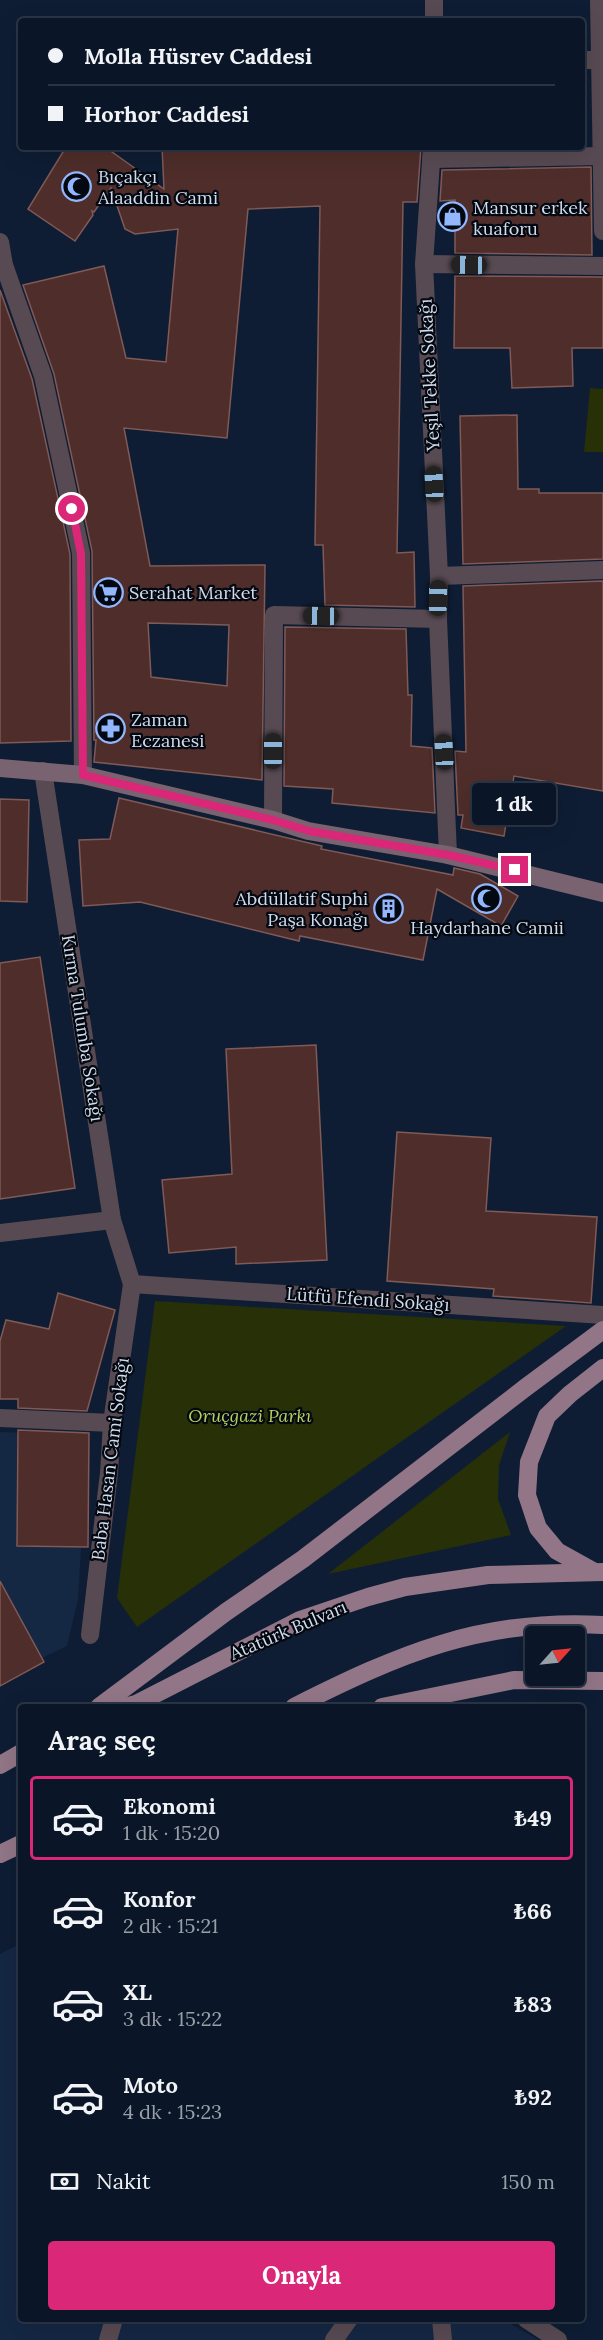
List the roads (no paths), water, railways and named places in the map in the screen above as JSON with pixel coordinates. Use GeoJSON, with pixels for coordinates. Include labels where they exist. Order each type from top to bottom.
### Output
{"type":"FeatureCollection","features":[{"type":"Feature","properties":{"kind":"main road"},"geometry":{"type":"LineString","coordinates":[[103,1704],[226,1612],[303,1559],[603,1330]]}},
{"type":"Feature","properties":{"kind":"main road"},"geometry":{"type":"LineString","coordinates":[[599,1572],[557,1551],[538,1528],[527,1495],[529,1461],[547,1416],[603,1368]]}},
{"type":"Feature","properties":{"kind":"main road","name":"Atatürk Bulvarı"},"geometry":{"type":"LineString","coordinates":[[136,1704],[300,1620],[368,1597],[405,1587],[488,1575],[599,1572]]}},
{"type":"Feature","properties":{"kind":"main road"},"geometry":{"type":"LineString","coordinates":[[300,1704],[391,1660],[436,1644],[485,1631],[536,1624],[603,1625]]}},
{"type":"Feature","properties":{"kind":"main road"},"geometry":{"type":"LineString","coordinates":[[405,1704],[514,1680],[603,1681]]}},
{"type":"Feature","properties":{"kind":"main road"},"geometry":{"type":"LineString","coordinates":[[0,1765],[18,1755]]}},
{"type":"Feature","properties":{"kind":"main road"},"geometry":{"type":"LineString","coordinates":[[0,1854],[18,1845]]}},
{"type":"Feature","properties":{"kind":"street"},"geometry":{"type":"LineString","coordinates":[[434,0],[434,18]]}},
{"type":"Feature","properties":{"kind":"street"},"geometry":{"type":"LineString","coordinates":[[599,0],[603,231]]}},
{"type":"Feature","properties":{"kind":"street"},"geometry":{"type":"LineString","coordinates":[[585,60],[601,60]]}},
{"type":"Feature","properties":{"kind":"street"},"geometry":{"type":"LineString","coordinates":[[432,153],[602,156]]}},
{"type":"Feature","properties":{"kind":"street","name":"Yeşil Tekke Sokağı"},"geometry":{"type":"LineString","coordinates":[[432,153],[424,264],[448,855]]}},
{"type":"Feature","properties":{"kind":"street"},"geometry":{"type":"LineString","coordinates":[[0,242],[2,264],[43,376],[81,554],[83,775]]}},
{"type":"Feature","properties":{"kind":"street"},"geometry":{"type":"LineString","coordinates":[[424,264],[603,266]]}},
{"type":"Feature","properties":{"kind":"street"},"geometry":{"type":"LineString","coordinates":[[438,576],[603,570]]}},
{"type":"Feature","properties":{"kind":"street"},"geometry":{"type":"LineString","coordinates":[[273,820],[274,615],[438,620]]}},
{"type":"Feature","properties":{"kind":"street"},"geometry":{"type":"LineString","coordinates":[[0,768],[83,775],[273,820],[309,831],[448,855],[603,893]]}},
{"type":"Feature","properties":{"kind":"street","name":"Kırma Tulumba Sokağı"},"geometry":{"type":"LineString","coordinates":[[43,771],[112,1220],[132,1284]]}},
{"type":"Feature","properties":{"kind":"street"},"geometry":{"type":"LineString","coordinates":[[0,1233],[112,1220]]}},
{"type":"Feature","properties":{"kind":"street","name":"Lütfü Efendi Sokağı"},"geometry":{"type":"LineString","coordinates":[[132,1284],[603,1314]]}},
{"type":"Feature","properties":{"kind":"street","name":"Baba Hasan Cami Sokağı"},"geometry":{"type":"LineString","coordinates":[[90,1635],[109,1473],[112,1423],[132,1284]]}},
{"type":"Feature","properties":{"kind":"street"},"geometry":{"type":"LineString","coordinates":[[0,1418],[112,1423]]}},
{"type":"Feature","properties":{"kind":"street"},"geometry":{"type":"LineString","coordinates":[[108,2340],[113,2322]]}},
{"type":"Feature","properties":{"kind":"street"},"geometry":{"type":"LineString","coordinates":[[334,2340],[347,2322]]}},
{"type":"Feature","properties":{"kind":"street"},"geometry":{"type":"LineString","coordinates":[[441,2322],[443,2340]]}},
{"type":"Feature","properties":{"kind":"street"},"geometry":{"type":"LineString","coordinates":[[531,2322],[558,2340]]}},
{"type":"Feature","properties":{"kind":"place","name":"Bıçakçı Alaaddin Cami"},"geometry":{"type":"Point","coordinates":[77,186]}},
{"type":"Feature","properties":{"kind":"place","name":"Mansur erkek kuaforu"},"geometry":{"type":"Point","coordinates":[452,217]}},
{"type":"Feature","properties":{"kind":"place","name":"Serahat Market"},"geometry":{"type":"Point","coordinates":[108,592]}},
{"type":"Feature","properties":{"kind":"place","name":"Zaman Eczanesi"},"geometry":{"type":"Point","coordinates":[110,729]}},
{"type":"Feature","properties":{"kind":"place","name":"Haydarhane Camii"},"geometry":{"type":"Point","coordinates":[487,898]}},
{"type":"Feature","properties":{"kind":"place","name":"Abdüllatif Suphi Paşa Konağı"},"geometry":{"type":"Point","coordinates":[389,908]}},
{"type":"Feature","properties":{"kind":"park label","name":"Oruçgazi Parkı"},"geometry":{"type":"Point","coordinates":[250,1415]}}]}
